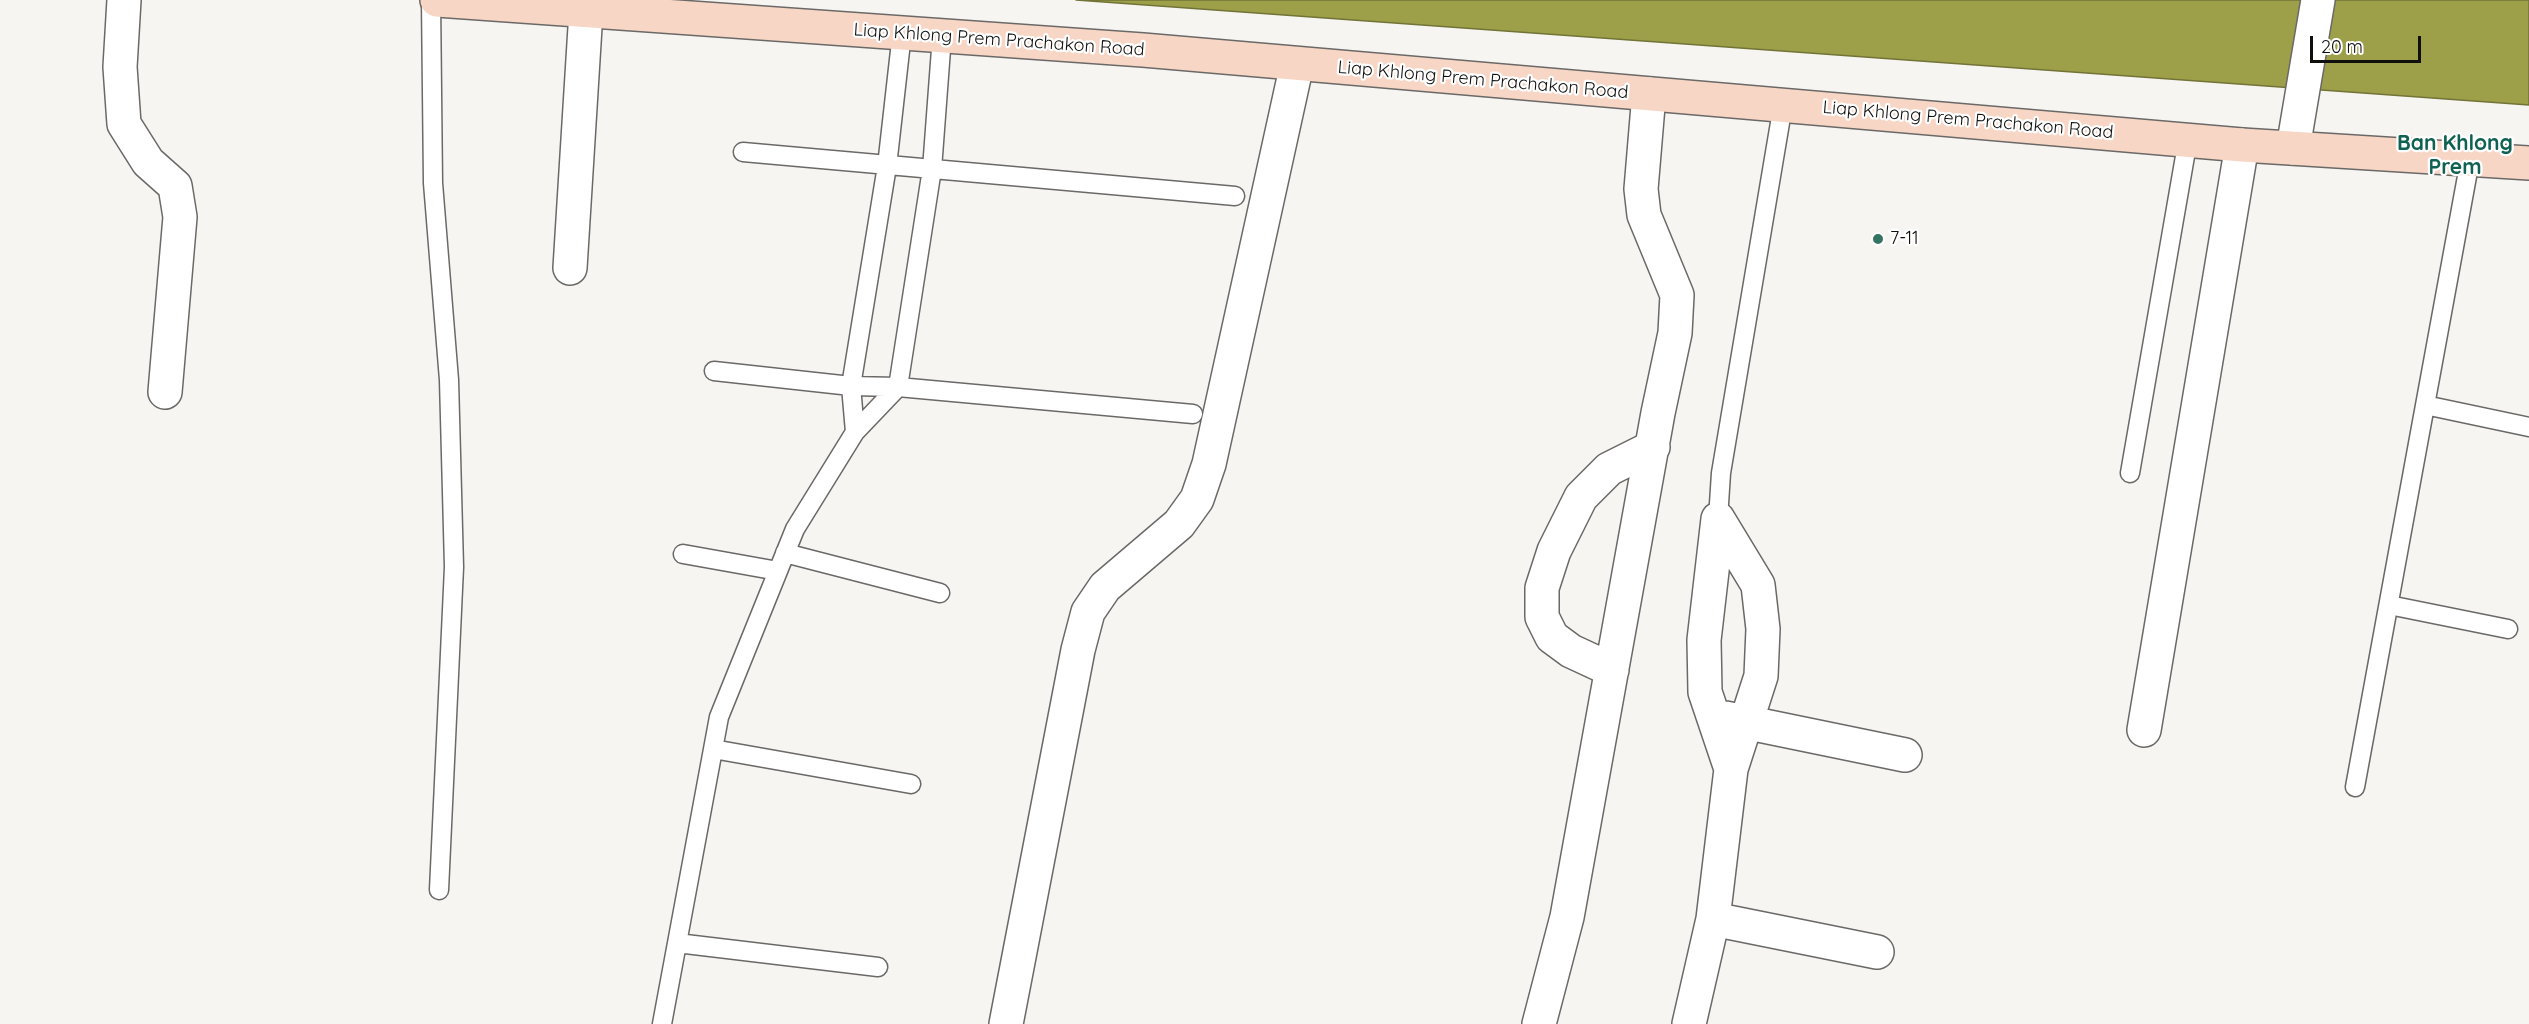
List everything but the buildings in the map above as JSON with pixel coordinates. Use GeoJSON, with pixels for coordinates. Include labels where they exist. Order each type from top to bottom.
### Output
{"type":"FeatureCollection","features":[{"type":"Feature","properties":{"kind":"street"},"geometry":{"type":"LineString","coordinates":[[124,0],[120,67],[124,124],[148,162],[176,186],[180,217],[165,392]]}},
{"type":"Feature","properties":{"kind":"street","name":"Liap Khlong Prem Prachakon Road"},"geometry":{"type":"LineString","coordinates":[[437,0],[942,36],[2242,145],[2529,164]]}},
{"type":"Feature","properties":{"kind":"street"},"geometry":{"type":"LineString","coordinates":[[2293,148],[2318,0]]}},
{"type":"Feature","properties":{"kind":"street"},"geometry":{"type":"LineString","coordinates":[[570,268],[586,11]]}},
{"type":"Feature","properties":{"kind":"street"},"geometry":{"type":"LineString","coordinates":[[1006,1024],[1066,707],[1088,612],[1105,587],[1179,524],[1197,499],[1209,464],[1297,64]]}},
{"type":"Feature","properties":{"kind":"street"},"geometry":{"type":"LineString","coordinates":[[1539,1024],[1567,917],[1675,333],[1677,295],[1644,215],[1641,189],[1649,94]]}},
{"type":"Feature","properties":{"kind":"street"},"geometry":{"type":"LineString","coordinates":[[2144,730],[2242,145]]}},
{"type":"Feature","properties":{"kind":"street"},"geometry":{"type":"LineString","coordinates":[[1612,670],[1571,651],[1552,638],[1542,617],[1542,588],[1554,551],[1581,497],[1609,469],[1653,447]]}},
{"type":"Feature","properties":{"kind":"street"},"geometry":{"type":"LineString","coordinates":[[1718,519],[1704,640],[1706,692],[1731,769]]}},
{"type":"Feature","properties":{"kind":"street"},"geometry":{"type":"LineString","coordinates":[[1689,1024],[1713,919],[1731,769],[1761,676],[1763,629],[1758,585],[1718,519]]}},
{"type":"Feature","properties":{"kind":"street"},"geometry":{"type":"LineString","coordinates":[[1714,717],[1905,755]]}},
{"type":"Feature","properties":{"kind":"street"},"geometry":{"type":"LineString","coordinates":[[1713,919],[1877,952]]}},
{"type":"Feature","properties":{"kind":"lane"},"geometry":{"type":"LineString","coordinates":[[431,0],[433,183],[449,380],[454,567],[439,890]]}},
{"type":"Feature","properties":{"kind":"lane"},"geometry":{"type":"LineString","coordinates":[[855,432],[851,386],[887,166],[902,33]]}},
{"type":"Feature","properties":{"kind":"lane"},"geometry":{"type":"LineString","coordinates":[[662,1024],[719,717],[795,529],[855,432],[898,387],[932,169],[942,36]]}},
{"type":"Feature","properties":{"kind":"lane"},"geometry":{"type":"LineString","coordinates":[[1718,519],[1720,473],[1783,105]]}},
{"type":"Feature","properties":{"kind":"lane"},"geometry":{"type":"LineString","coordinates":[[2130,473],[2188,139]]}},
{"type":"Feature","properties":{"kind":"lane"},"geometry":{"type":"LineString","coordinates":[[743,153],[1235,196]]}},
{"type":"Feature","properties":{"kind":"lane"},"geometry":{"type":"LineString","coordinates":[[2355,787],[2470,160]]}},
{"type":"Feature","properties":{"kind":"lane"},"geometry":{"type":"LineString","coordinates":[[714,371],[851,386],[898,387],[1193,414]]}},
{"type":"Feature","properties":{"kind":"lane"},"geometry":{"type":"LineString","coordinates":[[2425,405],[2529,427]]}},
{"type":"Feature","properties":{"kind":"lane"},"geometry":{"type":"LineString","coordinates":[[785,553],[940,593]]}},
{"type":"Feature","properties":{"kind":"lane"},"geometry":{"type":"LineString","coordinates":[[683,554],[778,571]]}},
{"type":"Feature","properties":{"kind":"lane"},"geometry":{"type":"LineString","coordinates":[[2388,605],[2508,629]]}},
{"type":"Feature","properties":{"kind":"lane"},"geometry":{"type":"LineString","coordinates":[[713,749],[911,784]]}},
{"type":"Feature","properties":{"kind":"lane"},"geometry":{"type":"LineString","coordinates":[[677,943],[878,966]]}},
{"type":"Feature","properties":{"kind":"shaded area"},"geometry":{"type":"Polygon","coordinates":[[[1076,0],[2529,0],[2529,105],[1076,0]]]}},
{"type":"Feature","properties":{"kind":"place","name":"7-11"},"geometry":{"type":"Point","coordinates":[1878,239]}},
{"type":"Feature","properties":{"kind":"district","name":"Ban Khlong Prem"},"geometry":{"type":"Point","coordinates":[2455,156]}}]}
